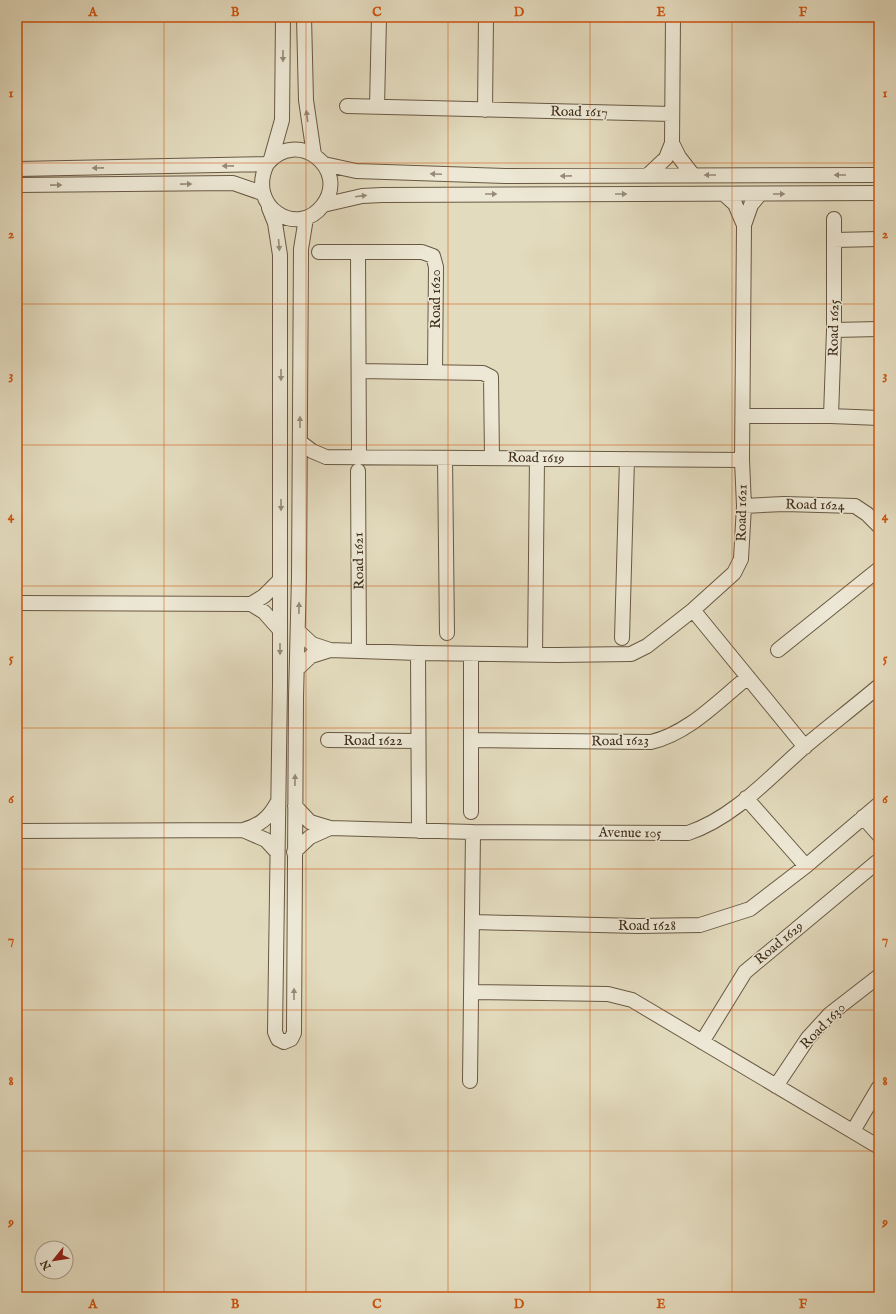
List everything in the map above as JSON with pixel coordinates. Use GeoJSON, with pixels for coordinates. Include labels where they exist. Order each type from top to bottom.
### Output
{"type":"FeatureCollection","features":[{"type":"Feature","properties":{"kind":"street"},"geometry":{"type":"LineString","coordinates":[[283,17],[282,120],[269,161],[260,183],[262,193],[270,208],[275,223],[280,255],[280,630],[275,1032],[278,1039],[284,1042],[291,1039],[294,1033],[294,852],[300,470],[301,249],[306,218]]}},
{"type":"Feature","properties":{"kind":"street"},"geometry":{"type":"LineString","coordinates":[[270,208],[280,216],[293,219],[306,218],[316,213],[329,196],[329,174],[319,159],[306,100],[304,17]]}},
{"type":"Feature","properties":{"kind":"street"},"geometry":{"type":"LineString","coordinates":[[377,107],[379,17]]}},
{"type":"Feature","properties":{"kind":"street"},"geometry":{"type":"LineString","coordinates":[[486,17],[486,110]]}},
{"type":"Feature","properties":{"kind":"street"},"geometry":{"type":"LineString","coordinates":[[648,175],[661,165],[672,143],[673,17]]}},
{"type":"Feature","properties":{"kind":"street","name":"Road 1617"},"geometry":{"type":"LineString","coordinates":[[347,106],[672,114]]}},
{"type":"Feature","properties":{"kind":"street"},"geometry":{"type":"LineString","coordinates":[[672,143],[679,157],[692,175]]}},
{"type":"Feature","properties":{"kind":"street"},"geometry":{"type":"LineString","coordinates":[[17,169],[269,161],[281,152],[292,149],[304,150],[319,159],[345,170],[362,171],[505,176],[879,175]]}},
{"type":"Feature","properties":{"kind":"street"},"geometry":{"type":"LineString","coordinates":[[17,185],[232,183],[262,193]]}},
{"type":"Feature","properties":{"kind":"street"},"geometry":{"type":"LineString","coordinates":[[323,205],[362,196],[382,195],[879,193]]}},
{"type":"Feature","properties":{"kind":"street","name":"Road 1621"},"geometry":{"type":"LineString","coordinates":[[298,631],[312,644],[330,650],[536,655],[631,654],[647,646],[693,610],[734,573],[741,559],[744,506],[742,416],[744,225],[743,217],[736,204],[724,194]]}},
{"type":"Feature","properties":{"kind":"street","name":"Road 1621"},"geometry":{"type":"LineString","coordinates":[[744,225],[751,205],[760,194]]}},
{"type":"Feature","properties":{"kind":"street","name":"Road 1625"},"geometry":{"type":"LineString","coordinates":[[831,416],[834,330],[834,219]]}},
{"type":"Feature","properties":{"kind":"street"},"geometry":{"type":"LineString","coordinates":[[834,240],[879,239]]}},
{"type":"Feature","properties":{"kind":"street","name":"Road 1620"},"geometry":{"type":"LineString","coordinates":[[319,252],[422,252],[433,256],[436,261],[435,372]]}},
{"type":"Feature","properties":{"kind":"street"},"geometry":{"type":"LineString","coordinates":[[358,252],[360,371],[359,457]]}},
{"type":"Feature","properties":{"kind":"street"},"geometry":{"type":"LineString","coordinates":[[834,330],[879,329]]}},
{"type":"Feature","properties":{"kind":"street"},"geometry":{"type":"LineString","coordinates":[[360,371],[483,372],[491,377],[492,458]]}},
{"type":"Feature","properties":{"kind":"street"},"geometry":{"type":"LineString","coordinates":[[742,416],[831,416],[879,418]]}},
{"type":"Feature","properties":{"kind":"street","name":"Road 1619"},"geometry":{"type":"LineString","coordinates":[[300,442],[326,457],[742,460]]}},
{"type":"Feature","properties":{"kind":"street","name":"Road 1619"},"geometry":{"type":"LineString","coordinates":[[300,470],[326,457]]}},
{"type":"Feature","properties":{"kind":"street"},"geometry":{"type":"LineString","coordinates":[[446,458],[447,633]]}},
{"type":"Feature","properties":{"kind":"street"},"geometry":{"type":"LineString","coordinates":[[536,655],[537,458]]}},
{"type":"Feature","properties":{"kind":"street"},"geometry":{"type":"LineString","coordinates":[[622,638],[627,459]]}},
{"type":"Feature","properties":{"kind":"street","name":"Road 1621"},"geometry":{"type":"LineString","coordinates":[[358,471],[359,651]]}},
{"type":"Feature","properties":{"kind":"street","name":"Road 1624"},"geometry":{"type":"LineString","coordinates":[[744,506],[784,504],[855,506],[867,514],[879,526]]}},
{"type":"Feature","properties":{"kind":"street"},"geometry":{"type":"LineString","coordinates":[[778,650],[879,569]]}},
{"type":"Feature","properties":{"kind":"street"},"geometry":{"type":"LineString","coordinates":[[251,604],[264,596],[280,580]]}},
{"type":"Feature","properties":{"kind":"street"},"geometry":{"type":"LineString","coordinates":[[17,603],[251,604],[264,612],[280,630]]}},
{"type":"Feature","properties":{"kind":"street"},"geometry":{"type":"LineString","coordinates":[[693,610],[805,747]]}},
{"type":"Feature","properties":{"kind":"street","name":"Road 1621"},"geometry":{"type":"LineString","coordinates":[[297,669],[311,656],[330,650]]}},
{"type":"Feature","properties":{"kind":"street","name":"Road 1622"},"geometry":{"type":"LineString","coordinates":[[418,653],[419,831]]}},
{"type":"Feature","properties":{"kind":"street"},"geometry":{"type":"LineString","coordinates":[[471,654],[471,812]]}},
{"type":"Feature","properties":{"kind":"street","name":"Road 1623"},"geometry":{"type":"LineString","coordinates":[[472,740],[651,742],[667,738],[682,731],[748,677]]}},
{"type":"Feature","properties":{"kind":"street","name":"Avenue 105"},"geometry":{"type":"LineString","coordinates":[[295,806],[310,822],[330,828],[473,832],[688,833],[707,827],[746,798],[879,686]]}},
{"type":"Feature","properties":{"kind":"street","name":"Road 1622"},"geometry":{"type":"LineString","coordinates":[[328,740],[418,741]]}},
{"type":"Feature","properties":{"kind":"street"},"geometry":{"type":"LineString","coordinates":[[746,798],[806,866]]}},
{"type":"Feature","properties":{"kind":"street"},"geometry":{"type":"LineString","coordinates":[[243,830],[260,824],[267,818],[277,802]]}},
{"type":"Feature","properties":{"kind":"street","name":"Road 1628"},"geometry":{"type":"LineString","coordinates":[[472,922],[638,926],[700,925],[750,908],[806,866],[879,804]]}},
{"type":"Feature","properties":{"kind":"street"},"geometry":{"type":"LineString","coordinates":[[863,817],[879,835]]}},
{"type":"Feature","properties":{"kind":"street","name":"Avenue 105"},"geometry":{"type":"LineString","coordinates":[[294,852],[310,837],[330,828]]}},
{"type":"Feature","properties":{"kind":"street"},"geometry":{"type":"LineString","coordinates":[[17,830],[243,830],[259,835],[277,852]]}},
{"type":"Feature","properties":{"kind":"street"},"geometry":{"type":"LineString","coordinates":[[470,1081],[473,832]]}},
{"type":"Feature","properties":{"kind":"street","name":"Road 1629"},"geometry":{"type":"LineString","coordinates":[[702,1042],[745,972],[877,862]]}},
{"type":"Feature","properties":{"kind":"street","name":"Road 1630"},"geometry":{"type":"LineString","coordinates":[[776,1086],[808,1038],[830,1014],[879,976]]}},
{"type":"Feature","properties":{"kind":"street"},"geometry":{"type":"LineString","coordinates":[[472,992],[608,994],[632,1000],[879,1147]]}},
{"type":"Feature","properties":{"kind":"street"},"geometry":{"type":"LineString","coordinates":[[854,1132],[879,1087]]}}]}
